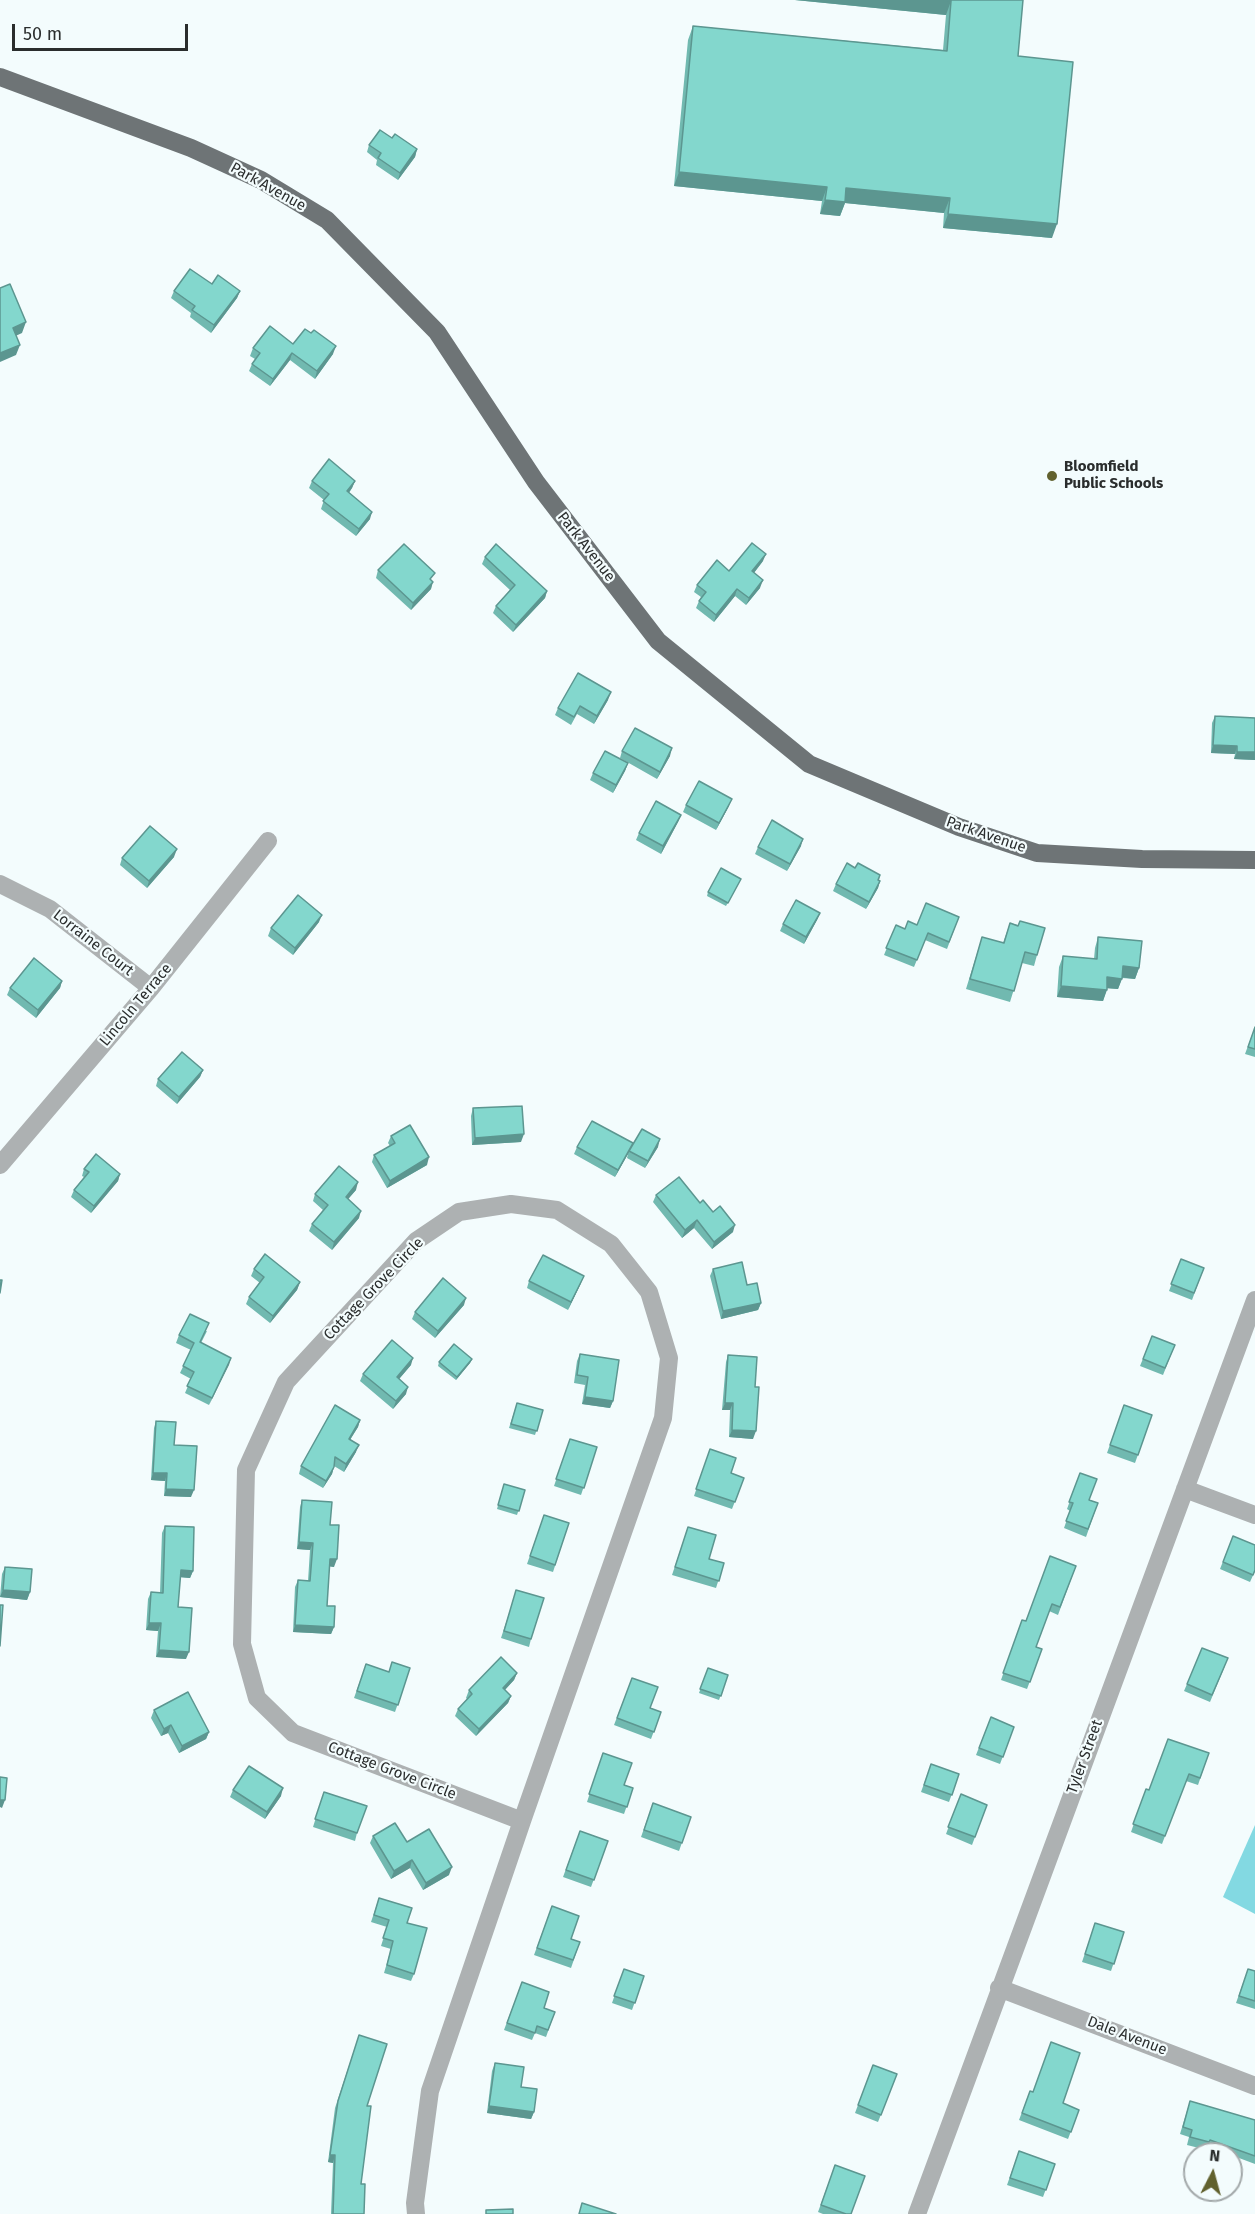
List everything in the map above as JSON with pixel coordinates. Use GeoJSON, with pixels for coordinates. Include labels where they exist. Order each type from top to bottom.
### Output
{"type":"FeatureCollection","features":[{"type":"Feature","properties":{"kind":"main road","name":"Park Avenue"},"geometry":{"type":"LineString","coordinates":[[0,77],[191,148],[261,180],[327,220],[437,332],[536,482],[658,641],[809,764],[959,827],[1037,853],[1142,859],[1255,860]]}},
{"type":"Feature","properties":{"kind":"street","name":"Lincoln Terrace"},"geometry":{"type":"LineString","coordinates":[[0,1165],[151,988],[268,841]]}},
{"type":"Feature","properties":{"kind":"street","name":"Lorraine Court"},"geometry":{"type":"LineString","coordinates":[[0,884],[50,909],[151,988]]}},
{"type":"Feature","properties":{"kind":"street","name":"Cottage Grove Circle"},"geometry":{"type":"LineString","coordinates":[[416,2214],[415,2203],[430,2091],[663,1418],[669,1358],[649,1292],[611,1244],[557,1210],[511,1204],[459,1212],[416,1241],[286,1382],[246,1470],[242,1644],[257,1698],[293,1733],[522,1821]]}},
{"type":"Feature","properties":{"kind":"street","name":"Tyler Street"},"geometry":{"type":"LineString","coordinates":[[916,2214],[1255,1300]]}},
{"type":"Feature","properties":{"kind":"street"},"geometry":{"type":"LineString","coordinates":[[1185,1489],[1255,1515]]}},
{"type":"Feature","properties":{"kind":"street","name":"Dale Avenue"},"geometry":{"type":"LineString","coordinates":[[999,1988],[1255,2085]]}},
{"type":"Feature","properties":{"kind":"shaded area"},"geometry":{"type":"Polygon","coordinates":[[[1255,1825],[1255,1914],[1223,1897],[1255,1825]]]}},
{"type":"Feature","properties":{"kind":"building"},"geometry":{"type":"Polygon","coordinates":[[[944,0],[1023,0],[1018,56],[1073,62],[1057,224],[948,214],[950,198],[846,188],[845,202],[825,200],[827,187],[679,172],[693,26],[947,51],[951,1],[944,0]]]}},
{"type":"Feature","properties":{"kind":"building"},"geometry":{"type":"Polygon","coordinates":[[[380,130],[392,138],[395,134],[417,149],[400,173],[378,158],[381,153],[369,145],[380,130]]]}},
{"type":"Feature","properties":{"kind":"building"},"geometry":{"type":"Polygon","coordinates":[[[190,269],[212,284],[218,275],[240,291],[214,325],[192,310],[195,306],[174,291],[190,269]]]}},
{"type":"Feature","properties":{"kind":"building"},"geometry":{"type":"Polygon","coordinates":[[[10,284],[26,322],[13,328],[20,345],[0,353],[0,288],[10,284]]]}},
{"type":"Feature","properties":{"kind":"building"},"geometry":{"type":"Polygon","coordinates":[[[270,326],[293,344],[305,329],[311,333],[314,330],[336,346],[317,371],[292,353],[273,379],[252,364],[260,353],[253,348],[270,326]]]}},
{"type":"Feature","properties":{"kind":"building"},"geometry":{"type":"Polygon","coordinates":[[[329,459],[355,481],[347,491],[372,512],[359,529],[323,501],[329,494],[312,481],[329,459]]]}},
{"type":"Feature","properties":{"kind":"building"},"geometry":{"type":"Polygon","coordinates":[[[752,543],[766,554],[752,571],[763,580],[749,598],[737,589],[716,615],[699,601],[706,592],[697,585],[717,560],[729,571],[752,543]]]}},
{"type":"Feature","properties":{"kind":"building"},"geometry":{"type":"Polygon","coordinates":[[[404,544],[435,573],[430,579],[433,582],[413,603],[378,570],[404,544]]]}},
{"type":"Feature","properties":{"kind":"building"},"geometry":{"type":"Polygon","coordinates":[[[496,544],[547,591],[516,625],[496,606],[515,585],[485,557],[496,544]]]}},
{"type":"Feature","properties":{"kind":"building"},"geometry":{"type":"Polygon","coordinates":[[[578,673],[611,692],[597,716],[580,706],[574,717],[558,708],[578,673]]]}},
{"type":"Feature","properties":{"kind":"building"},"geometry":{"type":"Polygon","coordinates":[[[1215,716],[1255,718],[1255,752],[1237,752],[1237,746],[1213,745],[1215,716]]]}},
{"type":"Feature","properties":{"kind":"building"},"geometry":{"type":"Polygon","coordinates":[[[635,728],[672,748],[660,772],[622,751],[635,728]]]}},
{"type":"Feature","properties":{"kind":"building"},"geometry":{"type":"Polygon","coordinates":[[[605,751],[628,763],[616,785],[593,773],[605,751]]]}},
{"type":"Feature","properties":{"kind":"building"},"geometry":{"type":"Polygon","coordinates":[[[699,781],[732,799],[719,823],[686,805],[699,781]]]}},
{"type":"Feature","properties":{"kind":"building"},"geometry":{"type":"Polygon","coordinates":[[[656,801],[681,815],[663,846],[639,833],[656,801]]]}},
{"type":"Feature","properties":{"kind":"building"},"geometry":{"type":"Polygon","coordinates":[[[772,820],[803,839],[790,864],[758,847],[772,820]]]}},
{"type":"Feature","properties":{"kind":"building"},"geometry":{"type":"Polygon","coordinates":[[[150,826],[177,849],[149,881],[122,858],[150,826]]]}},
{"type":"Feature","properties":{"kind":"building"},"geometry":{"type":"Polygon","coordinates":[[[847,863],[855,868],[858,863],[880,875],[878,880],[880,881],[869,902],[836,884],[847,863]]]}},
{"type":"Feature","properties":{"kind":"building"},"geometry":{"type":"Polygon","coordinates":[[[721,868],[741,879],[728,903],[708,892],[721,868]]]}},
{"type":"Feature","properties":{"kind":"building"},"geometry":{"type":"Polygon","coordinates":[[[298,895],[322,915],[295,948],[271,928],[298,895]]]}},
{"type":"Feature","properties":{"kind":"building"},"geometry":{"type":"Polygon","coordinates":[[[796,900],[820,913],[806,937],[783,924],[796,900]]]}},
{"type":"Feature","properties":{"kind":"building"},"geometry":{"type":"Polygon","coordinates":[[[926,903],[959,917],[949,942],[928,933],[917,960],[886,948],[896,925],[905,929],[908,921],[917,925],[926,903]]]}},
{"type":"Feature","properties":{"kind":"building"},"geometry":{"type":"Polygon","coordinates":[[[1020,921],[1045,928],[1037,955],[1025,952],[1014,991],[970,979],[982,937],[1004,943],[1010,923],[1018,926],[1020,921]]]}},
{"type":"Feature","properties":{"kind":"building"},"geometry":{"type":"Polygon","coordinates":[[[1098,937],[1142,941],[1139,968],[1123,966],[1122,979],[1107,977],[1107,990],[1061,986],[1063,956],[1097,959],[1098,937]]]}},
{"type":"Feature","properties":{"kind":"building"},"geometry":{"type":"Polygon","coordinates":[[[34,958],[62,981],[38,1010],[10,988],[34,958]]]}},
{"type":"Feature","properties":{"kind":"building"},"geometry":{"type":"Polygon","coordinates":[[[1255,1027],[1255,1049],[1248,1047],[1255,1027]]]}},
{"type":"Feature","properties":{"kind":"building"},"geometry":{"type":"Polygon","coordinates":[[[182,1052],[203,1070],[179,1097],[158,1079],[182,1052]]]}},
{"type":"Feature","properties":{"kind":"building"},"geometry":{"type":"Polygon","coordinates":[[[522,1106],[524,1134],[475,1138],[473,1108],[522,1106]]]}},
{"type":"Feature","properties":{"kind":"building"},"geometry":{"type":"Polygon","coordinates":[[[592,1121],[633,1143],[618,1170],[577,1147],[592,1121]]]}},
{"type":"Feature","properties":{"kind":"building"},"geometry":{"type":"Polygon","coordinates":[[[410,1125],[429,1157],[390,1181],[374,1155],[395,1143],[391,1136],[410,1125]]]}},
{"type":"Feature","properties":{"kind":"building"},"geometry":{"type":"Polygon","coordinates":[[[642,1129],[660,1139],[648,1161],[629,1151],[642,1129]]]}},
{"type":"Feature","properties":{"kind":"building"},"geometry":{"type":"Polygon","coordinates":[[[96,1154],[120,1174],[94,1206],[74,1190],[89,1172],[84,1169],[96,1154]]]}},
{"type":"Feature","properties":{"kind":"building"},"geometry":{"type":"Polygon","coordinates":[[[339,1166],[358,1182],[346,1197],[361,1211],[334,1242],[312,1224],[328,1205],[315,1194],[339,1166]]]}},
{"type":"Feature","properties":{"kind":"building"},"geometry":{"type":"Polygon","coordinates":[[[679,1177],[700,1203],[703,1200],[713,1212],[720,1206],[735,1225],[714,1242],[697,1220],[685,1230],[656,1195],[679,1177]]]}},
{"type":"Feature","properties":{"kind":"building"},"geometry":{"type":"Polygon","coordinates":[[[265,1254],[300,1282],[273,1316],[249,1297],[264,1277],[254,1269],[265,1254]]]}},
{"type":"Feature","properties":{"kind":"building"},"geometry":{"type":"Polygon","coordinates":[[[543,1255],[584,1276],[571,1302],[529,1281],[543,1255]]]}},
{"type":"Feature","properties":{"kind":"building"},"geometry":{"type":"Polygon","coordinates":[[[1181,1259],[1204,1268],[1194,1293],[1171,1284],[1181,1259]]]}},
{"type":"Feature","properties":{"kind":"building"},"geometry":{"type":"Polygon","coordinates":[[[742,1262],[747,1285],[757,1283],[761,1303],[723,1311],[713,1269],[742,1262]]]}},
{"type":"Feature","properties":{"kind":"building"},"geometry":{"type":"Polygon","coordinates":[[[443,1278],[466,1298],[438,1331],[415,1312],[443,1278]]]}},
{"type":"Feature","properties":{"kind":"building"},"geometry":{"type":"Polygon","coordinates":[[[190,1314],[209,1323],[200,1342],[231,1358],[212,1398],[187,1386],[194,1372],[183,1366],[194,1343],[179,1335],[190,1314]]]}},
{"type":"Feature","properties":{"kind":"building"},"geometry":{"type":"Polygon","coordinates":[[[1152,1336],[1175,1345],[1165,1368],[1143,1359],[1152,1336]]]}},
{"type":"Feature","properties":{"kind":"building"},"geometry":{"type":"Polygon","coordinates":[[[392,1340],[413,1358],[397,1377],[408,1387],[396,1401],[363,1374],[392,1340]]]}},
{"type":"Feature","properties":{"kind":"building"},"geometry":{"type":"Polygon","coordinates":[[[454,1344],[472,1359],[457,1377],[439,1362],[454,1344]]]}},
{"type":"Feature","properties":{"kind":"building"},"geometry":{"type":"Polygon","coordinates":[[[580,1354],[619,1360],[613,1401],[585,1397],[588,1377],[577,1375],[580,1354]]]}},
{"type":"Feature","properties":{"kind":"building"},"geometry":{"type":"Polygon","coordinates":[[[728,1355],[757,1357],[755,1387],[759,1387],[756,1431],[732,1430],[733,1403],[725,1403],[728,1355]]]}},
{"type":"Feature","properties":{"kind":"building"},"geometry":{"type":"Polygon","coordinates":[[[517,1403],[543,1410],[537,1431],[511,1424],[517,1403]]]}},
{"type":"Feature","properties":{"kind":"building"},"geometry":{"type":"Polygon","coordinates":[[[335,1405],[360,1420],[349,1439],[359,1445],[346,1464],[335,1457],[334,1467],[326,1481],[301,1466],[335,1405]]]}},
{"type":"Feature","properties":{"kind":"building"},"geometry":{"type":"Polygon","coordinates":[[[1124,1405],[1152,1415],[1138,1455],[1110,1445],[1124,1405]]]}},
{"type":"Feature","properties":{"kind":"building"},"geometry":{"type":"Polygon","coordinates":[[[156,1421],[176,1422],[174,1445],[197,1446],[194,1490],[166,1489],[167,1473],[153,1473],[156,1421]]]}},
{"type":"Feature","properties":{"kind":"building"},"geometry":{"type":"Polygon","coordinates":[[[570,1439],[597,1447],[584,1488],[556,1479],[570,1439]]]}},
{"type":"Feature","properties":{"kind":"building"},"geometry":{"type":"Polygon","coordinates":[[[710,1449],[736,1458],[731,1473],[744,1478],[735,1502],[696,1489],[710,1449]]]}},
{"type":"Feature","properties":{"kind":"building"},"geometry":{"type":"Polygon","coordinates":[[[1080,1473],[1097,1479],[1089,1500],[1098,1503],[1088,1529],[1066,1521],[1073,1503],[1069,1502],[1080,1473]]]}},
{"type":"Feature","properties":{"kind":"building"},"geometry":{"type":"Polygon","coordinates":[[[504,1484],[525,1490],[519,1511],[498,1505],[504,1484]]]}},
{"type":"Feature","properties":{"kind":"building"},"geometry":{"type":"Polygon","coordinates":[[[302,1500],[332,1502],[330,1525],[339,1525],[337,1559],[330,1559],[327,1606],[335,1606],[334,1627],[295,1625],[298,1580],[310,1581],[313,1543],[299,1542],[302,1500]]]}},
{"type":"Feature","properties":{"kind":"building"},"geometry":{"type":"Polygon","coordinates":[[[544,1515],[569,1523],[555,1565],[530,1556],[544,1515]]]}},
{"type":"Feature","properties":{"kind":"building"},"geometry":{"type":"Polygon","coordinates":[[[165,1526],[194,1527],[193,1571],[181,1570],[178,1607],[192,1608],[189,1652],[159,1650],[161,1623],[149,1623],[151,1592],[163,1593],[165,1526]]]}},
{"type":"Feature","properties":{"kind":"building"},"geometry":{"type":"Polygon","coordinates":[[[688,1527],[716,1535],[709,1559],[724,1563],[719,1581],[675,1567],[688,1527]]]}},
{"type":"Feature","properties":{"kind":"building"},"geometry":{"type":"Polygon","coordinates":[[[1233,1536],[1255,1545],[1253,1575],[1223,1562],[1233,1536]]]}},
{"type":"Feature","properties":{"kind":"building"},"geometry":{"type":"Polygon","coordinates":[[[1050,1556],[1076,1566],[1060,1607],[1052,1604],[1036,1647],[1042,1649],[1030,1682],[1003,1673],[1022,1620],[1026,1621],[1050,1556]]]}},
{"type":"Feature","properties":{"kind":"building"},"geometry":{"type":"Polygon","coordinates":[[[5,1567],[32,1569],[30,1592],[3,1590],[5,1567]]]}},
{"type":"Feature","properties":{"kind":"building"},"geometry":{"type":"Polygon","coordinates":[[[516,1590],[544,1598],[531,1639],[504,1631],[516,1590]]]}},
{"type":"Feature","properties":{"kind":"building"},"geometry":{"type":"Polygon","coordinates":[[[0,1605],[3,1605],[0,1646],[0,1605]]]}},
{"type":"Feature","properties":{"kind":"building"},"geometry":{"type":"Polygon","coordinates":[[[1202,1648],[1228,1658],[1212,1695],[1187,1684],[1202,1648]]]}},
{"type":"Feature","properties":{"kind":"building"},"geometry":{"type":"Polygon","coordinates":[[[501,1657],[517,1673],[503,1688],[511,1696],[479,1729],[458,1709],[472,1694],[469,1690],[501,1657]]]}},
{"type":"Feature","properties":{"kind":"building"},"geometry":{"type":"Polygon","coordinates":[[[392,1662],[410,1668],[398,1705],[357,1691],[366,1664],[389,1672],[392,1662]]]}},
{"type":"Feature","properties":{"kind":"building"},"geometry":{"type":"Polygon","coordinates":[[[708,1668],[728,1675],[721,1696],[700,1689],[708,1668]]]}},
{"type":"Feature","properties":{"kind":"building"},"geometry":{"type":"Polygon","coordinates":[[[632,1678],[658,1687],[650,1708],[661,1712],[654,1732],[617,1718],[632,1678]]]}},
{"type":"Feature","properties":{"kind":"building"},"geometry":{"type":"Polygon","coordinates":[[[188,1692],[209,1732],[182,1746],[171,1725],[164,1729],[154,1710],[188,1692]]]}},
{"type":"Feature","properties":{"kind":"building"},"geometry":{"type":"Polygon","coordinates":[[[991,1717],[1014,1727],[1003,1757],[979,1748],[991,1717]]]}},
{"type":"Feature","properties":{"kind":"building"},"geometry":{"type":"Polygon","coordinates":[[[1168,1739],[1209,1753],[1200,1778],[1189,1774],[1165,1836],[1133,1824],[1146,1789],[1149,1790],[1168,1739]]]}},
{"type":"Feature","properties":{"kind":"building"},"geometry":{"type":"Polygon","coordinates":[[[603,1753],[632,1763],[624,1785],[633,1788],[627,1807],[589,1794],[603,1753]]]}},
{"type":"Feature","properties":{"kind":"building"},"geometry":{"type":"Polygon","coordinates":[[[931,1764],[959,1774],[952,1795],[924,1785],[931,1764]]]}},
{"type":"Feature","properties":{"kind":"building"},"geometry":{"type":"Polygon","coordinates":[[[249,1766],[283,1788],[267,1812],[233,1790],[249,1766]]]}},
{"type":"Feature","properties":{"kind":"building"},"geometry":{"type":"Polygon","coordinates":[[[0,1777],[7,1778],[5,1800],[0,1800],[0,1777]]]}},
{"type":"Feature","properties":{"kind":"building"},"geometry":{"type":"Polygon","coordinates":[[[324,1792],[367,1806],[357,1833],[315,1819],[324,1792]]]}},
{"type":"Feature","properties":{"kind":"building"},"geometry":{"type":"Polygon","coordinates":[[[961,1794],[987,1805],[975,1837],[948,1827],[961,1794]]]}},
{"type":"Feature","properties":{"kind":"building"},"geometry":{"type":"Polygon","coordinates":[[[653,1803],[691,1817],[682,1843],[644,1830],[653,1803]]]}},
{"type":"Feature","properties":{"kind":"building"},"geometry":{"type":"Polygon","coordinates":[[[395,1823],[407,1842],[429,1829],[452,1867],[426,1883],[412,1860],[394,1871],[373,1836],[395,1823]]]}},
{"type":"Feature","properties":{"kind":"building"},"geometry":{"type":"Polygon","coordinates":[[[580,1831],[608,1841],[594,1880],[566,1870],[580,1831]]]}},
{"type":"Feature","properties":{"kind":"building"},"geometry":{"type":"Polygon","coordinates":[[[379,1898],[412,1908],[407,1923],[427,1928],[414,1974],[387,1965],[393,1941],[383,1938],[389,1920],[374,1915],[379,1898]]]}},
{"type":"Feature","properties":{"kind":"building"},"geometry":{"type":"Polygon","coordinates":[[[552,1906],[579,1916],[571,1939],[580,1942],[573,1960],[537,1948],[552,1906]]]}},
{"type":"Feature","properties":{"kind":"building"},"geometry":{"type":"Polygon","coordinates":[[[1095,1923],[1124,1932],[1114,1964],[1085,1954],[1095,1923]]]}},
{"type":"Feature","properties":{"kind":"building"},"geometry":{"type":"Polygon","coordinates":[[[624,1969],[644,1976],[635,2003],[614,1996],[624,1969]]]}},
{"type":"Feature","properties":{"kind":"building"},"geometry":{"type":"Polygon","coordinates":[[[1248,1969],[1255,1971],[1255,2001],[1239,1996],[1248,1969]]]}},
{"type":"Feature","properties":{"kind":"building"},"geometry":{"type":"Polygon","coordinates":[[[522,1982],[549,1992],[544,2008],[555,2012],[548,2030],[537,2026],[535,2033],[507,2023],[522,1982]]]}},
{"type":"Feature","properties":{"kind":"building"},"geometry":{"type":"Polygon","coordinates":[[[359,2035],[387,2044],[367,2106],[371,2106],[361,2184],[365,2184],[364,2214],[333,2214],[335,2155],[330,2155],[338,2101],[359,2035]]]}},
{"type":"Feature","properties":{"kind":"building"},"geometry":{"type":"Polygon","coordinates":[[[1051,2042],[1080,2053],[1063,2103],[1079,2110],[1071,2132],[1022,2113],[1030,2091],[1033,2092],[1051,2042]]]}},
{"type":"Feature","properties":{"kind":"building"},"geometry":{"type":"Polygon","coordinates":[[[495,2063],[524,2067],[521,2087],[537,2089],[534,2112],[489,2106],[495,2063]]]}},
{"type":"Feature","properties":{"kind":"building"},"geometry":{"type":"Polygon","coordinates":[[[873,2065],[897,2074],[881,2115],[858,2105],[873,2065]]]}},
{"type":"Feature","properties":{"kind":"building"},"geometry":{"type":"Polygon","coordinates":[[[1190,2101],[1255,2120],[1255,2156],[1243,2152],[1243,2142],[1210,2140],[1209,2142],[1190,2137],[1192,2130],[1183,2127],[1190,2101]]]}},
{"type":"Feature","properties":{"kind":"building"},"geometry":{"type":"Polygon","coordinates":[[[1019,2151],[1055,2164],[1046,2190],[1010,2178],[1019,2151]]]}},
{"type":"Feature","properties":{"kind":"building"},"geometry":{"type":"Polygon","coordinates":[[[835,2165],[865,2176],[851,2214],[821,2205],[835,2165]]]}},
{"type":"Feature","properties":{"kind":"building"},"geometry":{"type":"Polygon","coordinates":[[[582,2203],[616,2214],[579,2214],[582,2203]]]}},
{"type":"Feature","properties":{"kind":"building"},"geometry":{"type":"Polygon","coordinates":[[[513,2209],[513,2214],[486,2214],[486,2210],[513,2209]]]}},
{"type":"Feature","properties":{"kind":"place","name":"Bloomfield Public Schools"},"geometry":{"type":"Point","coordinates":[1052,476]}}]}
